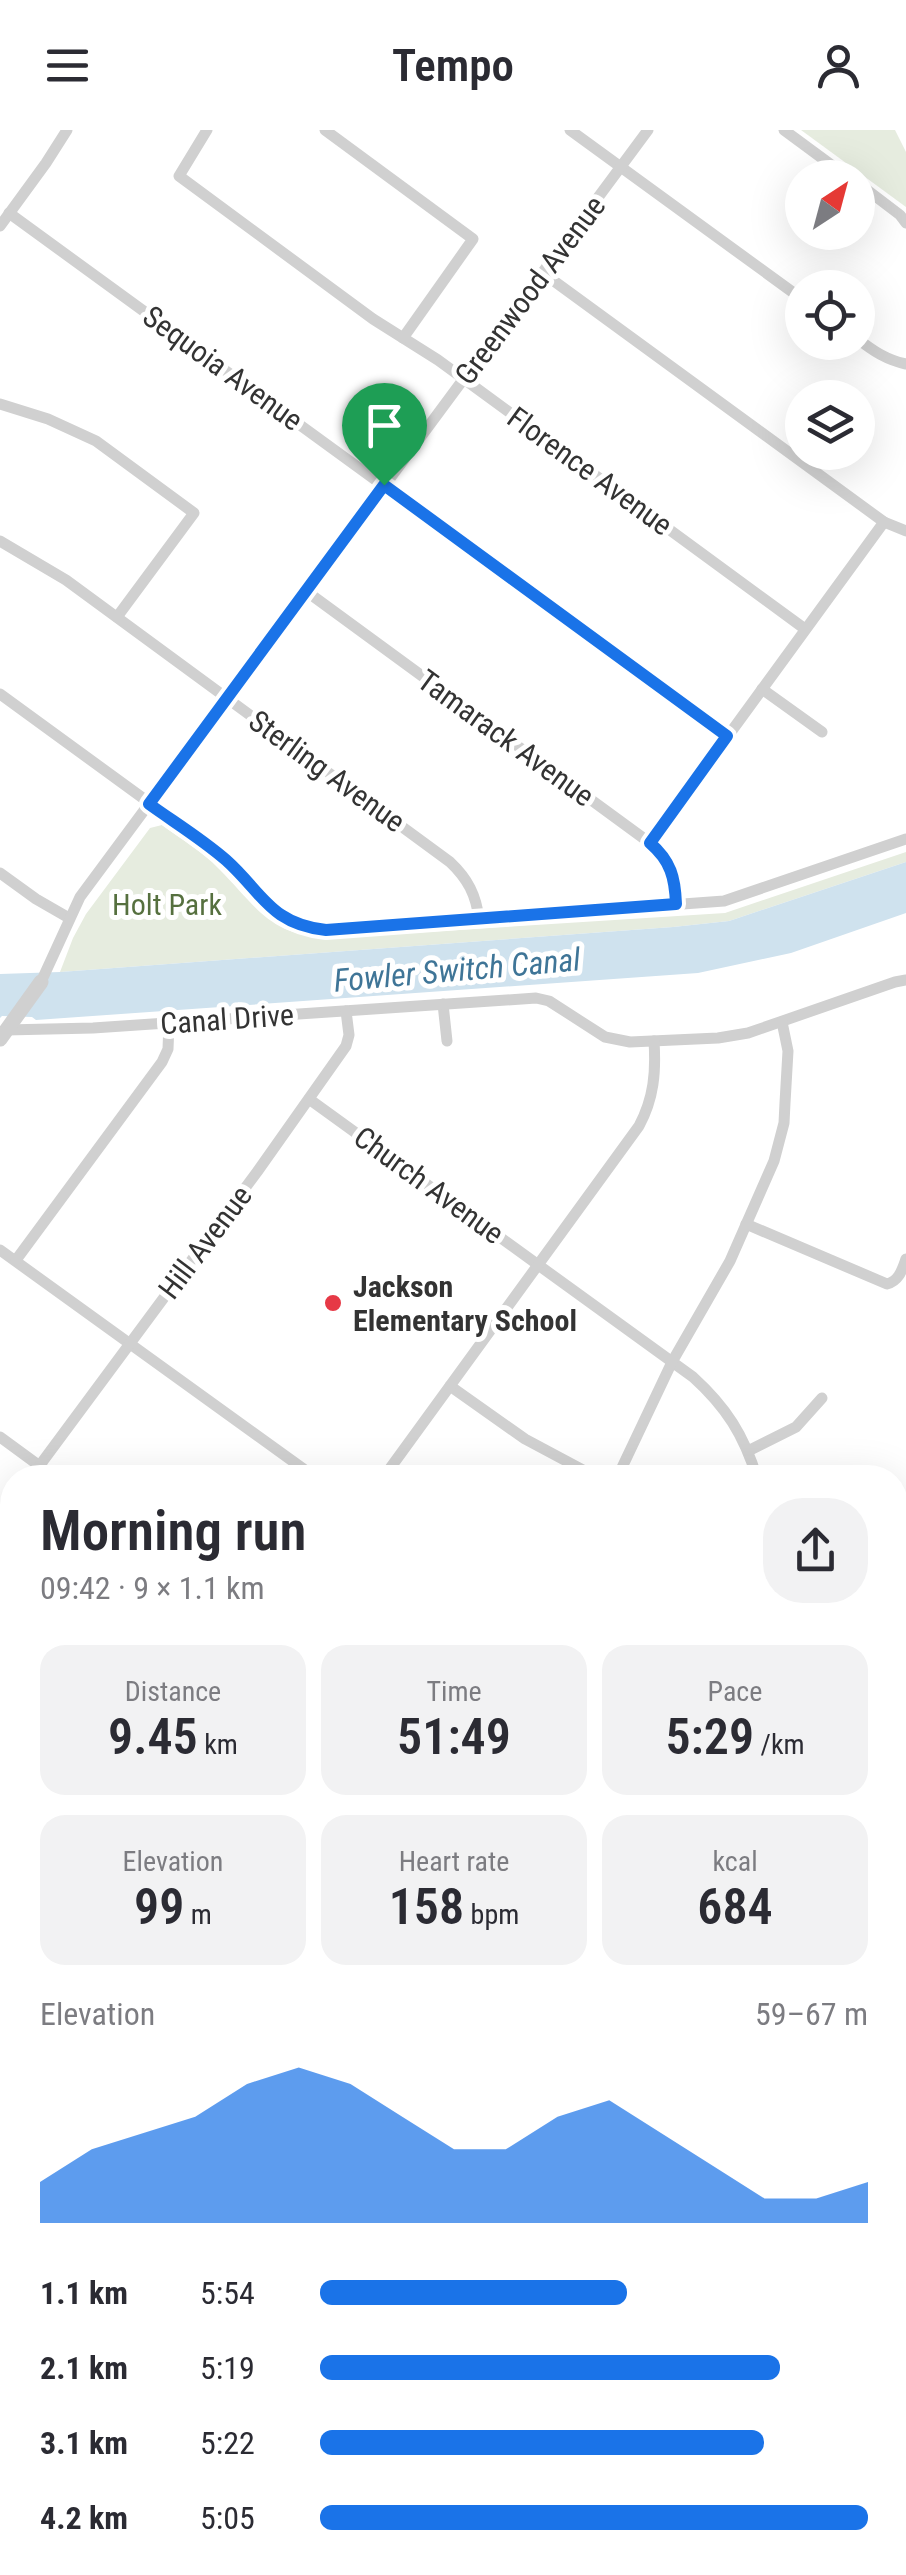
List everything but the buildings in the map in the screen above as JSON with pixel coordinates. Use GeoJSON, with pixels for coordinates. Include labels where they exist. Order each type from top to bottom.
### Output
{"type":"FeatureCollection","features":[{"type":"Feature","properties":{"kind":"street"},"geometry":{"type":"LineString","coordinates":[[0,226],[67,130]]}},
{"type":"Feature","properties":{"kind":"street","name":"Florence Avenue"},"geometry":{"type":"LineString","coordinates":[[207,130],[179,176],[805,629]]}},
{"type":"Feature","properties":{"kind":"street"},"geometry":{"type":"LineString","coordinates":[[325,130],[473,239],[403,338]]}},
{"type":"Feature","properties":{"kind":"street"},"geometry":{"type":"LineString","coordinates":[[570,130],[785,286]]}},
{"type":"Feature","properties":{"kind":"street","name":"Greenwood Avenue"},"geometry":{"type":"LineString","coordinates":[[3,1034],[41,982],[80,898],[648,130]]}},
{"type":"Feature","properties":{"kind":"street"},"geometry":{"type":"LineString","coordinates":[[784,130],[825,160]]}},
{"type":"Feature","properties":{"kind":"street"},"geometry":{"type":"LineString","coordinates":[[875,196],[906,223]]}},
{"type":"Feature","properties":{"kind":"street","name":"Sequoia Avenue"},"geometry":{"type":"LineString","coordinates":[[10,213],[727,736]]}},
{"type":"Feature","properties":{"kind":"street"},"geometry":{"type":"LineString","coordinates":[[542,273],[884,522],[906,530]]}},
{"type":"Feature","properties":{"kind":"street"},"geometry":{"type":"LineString","coordinates":[[875,352],[906,364]]}},
{"type":"Feature","properties":{"kind":"street"},"geometry":{"type":"LineString","coordinates":[[0,404],[48,419],[96,441],[194,512],[117,617]]}},
{"type":"Feature","properties":{"kind":"street"},"geometry":{"type":"LineString","coordinates":[[650,843],[884,522]]}},
{"type":"Feature","properties":{"kind":"street","name":"Sterling Avenue"},"geometry":{"type":"LineString","coordinates":[[0,541],[47,567],[450,862],[472,888],[479,919]]}},
{"type":"Feature","properties":{"kind":"street","name":"Tamarack Avenue"},"geometry":{"type":"LineString","coordinates":[[306,591],[662,853],[675,881],[676,904]]}},
{"type":"Feature","properties":{"kind":"street"},"geometry":{"type":"LineString","coordinates":[[762,689],[822,732]]}},
{"type":"Feature","properties":{"kind":"street"},"geometry":{"type":"LineString","coordinates":[[0,694],[220,855],[272,909],[310,928],[712,903],[746,895],[906,839]]}},
{"type":"Feature","properties":{"kind":"street"},"geometry":{"type":"LineString","coordinates":[[0,873],[69,918]]}},
{"type":"Feature","properties":{"kind":"street","name":"Canal Drive"},"geometry":{"type":"LineString","coordinates":[[3,1034],[536,998],[549,1000],[605,1037],[654,1041],[733,1036],[906,980]]}},
{"type":"Feature","properties":{"kind":"street"},"geometry":{"type":"LineString","coordinates":[[442,1004],[446,1041]]}},
{"type":"Feature","properties":{"kind":"street","name":"Hill Avenue"},"geometry":{"type":"LineString","coordinates":[[41,1465],[348,1041],[346,1011]]}},
{"type":"Feature","properties":{"kind":"street"},"geometry":{"type":"LineString","coordinates":[[623,1465],[672,1362],[714,1290],[774,1160],[784,1123],[788,1051],[782,1022]]}},
{"type":"Feature","properties":{"kind":"street"},"geometry":{"type":"LineString","coordinates":[[16,1260],[162,1062],[168,1050],[169,1024]]}},
{"type":"Feature","properties":{"kind":"street"},"geometry":{"type":"LineString","coordinates":[[392,1465],[648,1108],[656,1070],[654,1041]]}},
{"type":"Feature","properties":{"kind":"street","name":"Church Avenue"},"geometry":{"type":"LineString","coordinates":[[309,1099],[702,1386],[726,1410],[753,1465]]}},
{"type":"Feature","properties":{"kind":"street"},"geometry":{"type":"LineString","coordinates":[[746,1224],[887,1284],[899,1276],[906,1259]]}},
{"type":"Feature","properties":{"kind":"street"},"geometry":{"type":"LineString","coordinates":[[0,1250],[298,1465]]}},
{"type":"Feature","properties":{"kind":"street"},"geometry":{"type":"LineString","coordinates":[[450,1386],[526,1440],[573,1465]]}},
{"type":"Feature","properties":{"kind":"street"},"geometry":{"type":"LineString","coordinates":[[748,1451],[796,1427],[822,1398]]}},
{"type":"Feature","properties":{"kind":"street"},"geometry":{"type":"LineString","coordinates":[[0,1436],[39,1465]]}},
{"type":"Feature","properties":{"kind":"green space"},"geometry":{"type":"Polygon","coordinates":[[[801,130],[895,130],[906,152],[906,207],[875,184],[875,160],[842,160],[801,130]]]}},
{"type":"Feature","properties":{"kind":"green space","name":"Holt Park"},"geometry":{"type":"Polygon","coordinates":[[[162,825],[206,857],[279,926],[331,938],[725,913],[906,852],[906,862],[729,921],[60,972],[86,914],[150,828],[162,825]]]}},
{"type":"Feature","properties":{"kind":"water","name":"Fowler Switch Canal"},"geometry":{"type":"Polygon","coordinates":[[[906,862],[906,913],[791,953],[698,973],[36,1020],[0,1018],[0,974],[729,921],[906,862]]]}},
{"type":"Feature","properties":{"kind":"place","name":"Jackson Elementary School"},"geometry":{"type":"Point","coordinates":[333,1303]}},
{"type":"Feature","properties":{"kind":"route"},"geometry":{"type":"LineString","coordinates":[[384,485],[727,736],[650,843],[671,868],[676,904],[326,930],[310,928],[272,909],[220,855],[149,804],[384,485]]}}]}
